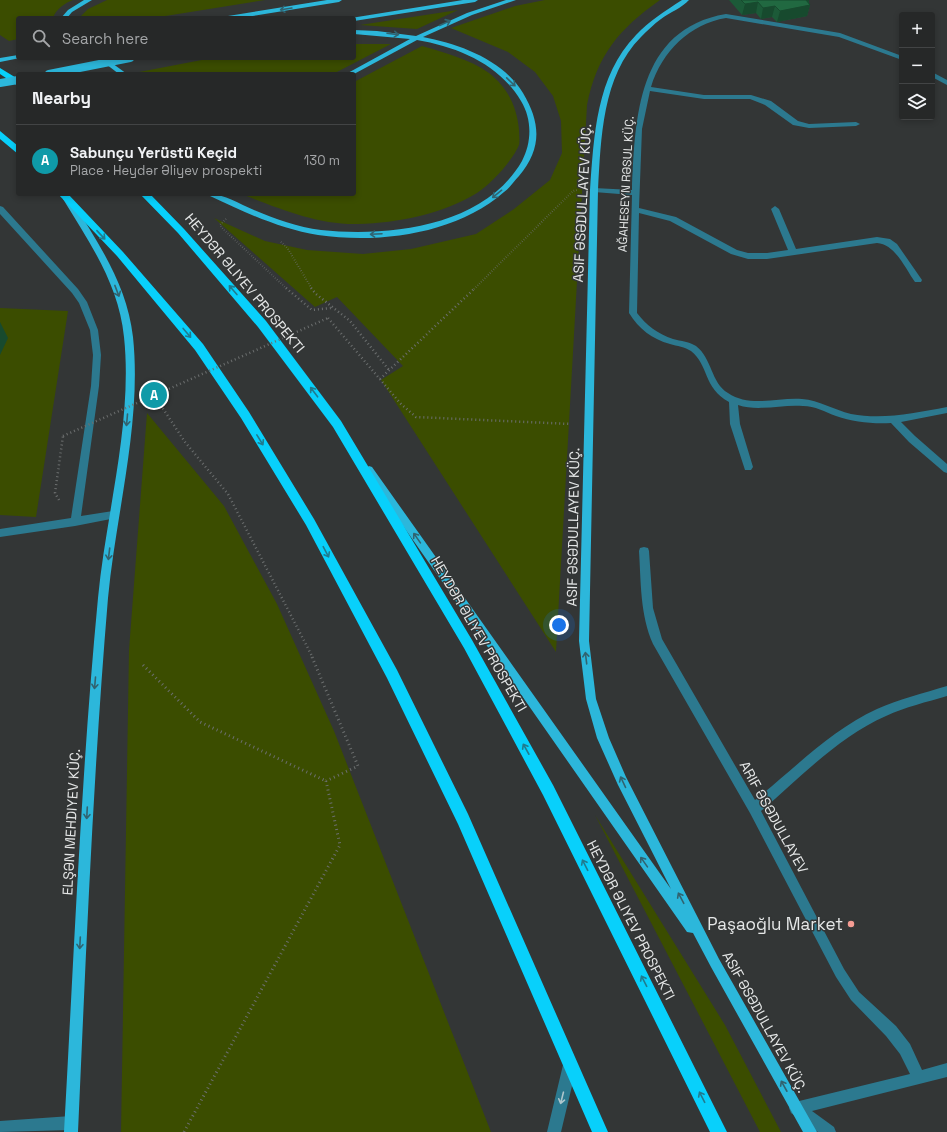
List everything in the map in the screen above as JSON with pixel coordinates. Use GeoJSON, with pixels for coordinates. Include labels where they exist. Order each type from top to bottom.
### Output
{"type":"FeatureCollection","features":[{"type":"Feature","properties":{"kind":"highway"},"geometry":{"type":"LineString","coordinates":[[0,70],[16,82]]}},
{"type":"Feature","properties":{"kind":"highway"},"geometry":{"type":"LineString","coordinates":[[0,134],[16,149]]}},
{"type":"Feature","properties":{"kind":"highway"},"geometry":{"type":"LineString","coordinates":[[65,196],[120,254],[199,347],[245,414],[310,522],[392,674],[463,819],[600,1132]]}},
{"type":"Feature","properties":{"kind":"highway","name":"HEYDƏR ƏLIYEV PROSPEKTI"},"geometry":{"type":"LineString","coordinates":[[147,196],[181,231],[262,324],[337,424],[468,644],[548,790],[719,1132]]}},
{"type":"Feature","properties":{"kind":"main road"},"geometry":{"type":"LineString","coordinates":[[66,16],[70,11],[89,0]]}},
{"type":"Feature","properties":{"kind":"main road"},"geometry":{"type":"LineString","coordinates":[[240,16],[339,0]]}},
{"type":"Feature","properties":{"kind":"main road"},"geometry":{"type":"LineString","coordinates":[[356,19],[475,0]]}},
{"type":"Feature","properties":{"kind":"main road"},"geometry":{"type":"LineString","coordinates":[[353,72],[418,37],[458,18],[513,0]]}},
{"type":"Feature","properties":{"kind":"main road","name":"ASIF ƏSƏDULLAYEV KÜÇ."},"geometry":{"type":"LineString","coordinates":[[686,0],[647,27],[619,60],[610,79],[601,113],[597,139],[594,190],[584,641],[591,700],[603,738],[622,780],[715,963],[810,1132]]}},
{"type":"Feature","properties":{"kind":"main road"},"geometry":{"type":"LineString","coordinates":[[217,196],[278,222],[318,232],[356,235],[389,233],[421,228],[453,218],[478,207],[490,199],[513,179],[525,163],[532,146],[533,127],[523,96],[513,83],[496,69],[475,56],[447,45],[418,37],[387,33],[356,32]]}},
{"type":"Feature","properties":{"kind":"main road"},"geometry":{"type":"LineString","coordinates":[[0,60],[16,57]]}},
{"type":"Feature","properties":{"kind":"main road"},"geometry":{"type":"LineString","coordinates":[[104,60],[121,72]]}},
{"type":"Feature","properties":{"kind":"main road"},"geometry":{"type":"LineString","coordinates":[[58,72],[120,60]]}},
{"type":"Feature","properties":{"kind":"main road"},"geometry":{"type":"LineString","coordinates":[[0,84],[16,80]]}},
{"type":"Feature","properties":{"kind":"main road","name":"ELŞƏN MEHDIYEV KÜÇ."},"geometry":{"type":"LineString","coordinates":[[65,196],[105,264],[117,289],[124,312],[128,336],[130,389],[126,433],[102,610],[92,720],[71,1127]]}},
{"type":"Feature","properties":{"kind":"main road"},"geometry":{"type":"LineString","coordinates":[[337,424],[715,963]]}},
{"type":"Feature","properties":{"kind":"street","name":"AĞAHESEYN RƏSUL KÜÇ."},"geometry":{"type":"LineString","coordinates":[[733,401],[721,394],[709,375],[701,357],[693,348],[666,340],[641,325],[633,313],[634,209],[640,120],[647,88],[659,62],[673,43],[687,29],[713,17],[726,16],[840,36],[899,57]]}},
{"type":"Feature","properties":{"kind":"street"},"geometry":{"type":"LineString","coordinates":[[935,76],[947,83]]}},
{"type":"Feature","properties":{"kind":"street"},"geometry":{"type":"LineString","coordinates":[[647,88],[704,97],[752,97],[768,103],[796,123],[809,126],[856,124]]}},
{"type":"Feature","properties":{"kind":"street"},"geometry":{"type":"LineString","coordinates":[[594,190],[635,193]]}},
{"type":"Feature","properties":{"kind":"street"},"geometry":{"type":"LineString","coordinates":[[0,209],[75,291],[83,302],[94,330],[97,355],[95,386],[75,522]]}},
{"type":"Feature","properties":{"kind":"street"},"geometry":{"type":"LineString","coordinates":[[634,209],[673,219],[734,252],[748,256],[793,252],[877,240],[887,241],[894,246],[918,280]]}},
{"type":"Feature","properties":{"kind":"street"},"geometry":{"type":"LineString","coordinates":[[775,209],[793,252]]}},
{"type":"Feature","properties":{"kind":"street"},"geometry":{"type":"LineString","coordinates":[[748,467],[735,424],[733,401],[748,404],[804,402],[850,417],[872,421],[894,420],[947,410]]}},
{"type":"Feature","properties":{"kind":"street"},"geometry":{"type":"LineString","coordinates":[[894,420],[912,439],[947,469]]}},
{"type":"Feature","properties":{"kind":"street"},"geometry":{"type":"LineString","coordinates":[[0,533],[114,515]]}},
{"type":"Feature","properties":{"kind":"street","name":"ARIF ƏSƏDULLAYEV"},"geometry":{"type":"LineString","coordinates":[[644,550],[648,613],[651,627],[754,809],[840,973],[855,996],[891,1031],[905,1049],[920,1078]]}},
{"type":"Feature","properties":{"kind":"street"},"geometry":{"type":"LineString","coordinates":[[754,809],[834,743],[872,717],[898,706],[947,691]]}},
{"type":"Feature","properties":{"kind":"street"},"geometry":{"type":"LineString","coordinates":[[554,1132],[570,1065]]}},
{"type":"Feature","properties":{"kind":"street"},"geometry":{"type":"LineString","coordinates":[[796,1108],[947,1070]]}},
{"type":"Feature","properties":{"kind":"street"},"geometry":{"type":"LineString","coordinates":[[796,1108],[829,1132]]}},
{"type":"Feature","properties":{"kind":"street"},"geometry":{"type":"LineString","coordinates":[[0,1128],[71,1127]]}},
{"type":"Feature","properties":{"kind":"path"},"geometry":{"type":"LineString","coordinates":[[380,379],[424,339],[573,191],[594,190]]}},
{"type":"Feature","properties":{"kind":"path"},"geometry":{"type":"LineString","coordinates":[[241,207],[220,225],[222,228],[301,302],[312,310],[332,308]]}},
{"type":"Feature","properties":{"kind":"path"},"geometry":{"type":"LineString","coordinates":[[226,219],[232,222]]}},
{"type":"Feature","properties":{"kind":"path"},"geometry":{"type":"LineString","coordinates":[[276,240],[288,249],[305,280],[316,294],[350,322],[389,370]]}},
{"type":"Feature","properties":{"kind":"path"},"geometry":{"type":"LineString","coordinates":[[55,493],[63,436],[328,318],[409,413],[416,417],[589,426]]}},
{"type":"Feature","properties":{"kind":"path"},"geometry":{"type":"LineString","coordinates":[[154,395],[184,442],[228,494],[310,652],[358,766],[326,781]]}},
{"type":"Feature","properties":{"kind":"path"},"geometry":{"type":"LineString","coordinates":[[143,664],[200,722],[326,781]]}},
{"type":"Feature","properties":{"kind":"path"},"geometry":{"type":"LineString","coordinates":[[184,1132],[340,846],[326,781]]}},
{"type":"Feature","properties":{"kind":"green space"},"geometry":{"type":"Polygon","coordinates":[[[0,0],[73,0],[61,7],[54,16],[16,16],[16,39],[9,41],[0,35],[0,0]]]}},
{"type":"Feature","properties":{"kind":"green space"},"geometry":{"type":"Polygon","coordinates":[[[107,0],[265,0],[165,16],[81,16],[88,9],[107,0]]]}},
{"type":"Feature","properties":{"kind":"green space"},"geometry":{"type":"Polygon","coordinates":[[[545,0],[660,0],[633,22],[612,45],[597,72],[591,87],[587,105],[556,652],[381,380],[403,366],[337,297],[315,307],[214,218],[265,241],[307,250],[363,254],[411,249],[476,234],[514,209],[550,180],[562,153],[561,121],[553,96],[535,72],[508,52],[451,28],[515,6],[545,0]]]}},
{"type":"Feature","properties":{"kind":"green space"},"geometry":{"type":"Polygon","coordinates":[[[458,10],[417,29],[360,25],[458,10]]]}},
{"type":"Feature","properties":{"kind":"green space"},"geometry":{"type":"Polygon","coordinates":[[[356,44],[391,44],[337,72],[139,72],[202,60],[356,60],[356,44]]]}},
{"type":"Feature","properties":{"kind":"green space"},"geometry":{"type":"Polygon","coordinates":[[[422,46],[465,60],[489,73],[496,79],[510,98],[514,106],[518,122],[519,145],[512,158],[495,178],[477,193],[450,207],[435,212],[389,222],[343,224],[328,222],[298,215],[246,196],[356,196],[356,81],[422,46]]]}},
{"type":"Feature","properties":{"kind":"green space"},"geometry":{"type":"Polygon","coordinates":[[[0,308],[68,311],[36,517],[0,515],[0,308]]]}},
{"type":"Feature","properties":{"kind":"green space"},"geometry":{"type":"Polygon","coordinates":[[[147,413],[224,506],[277,604],[334,731],[491,1132],[121,1132],[129,650],[147,413]]]}},
{"type":"Feature","properties":{"kind":"green space"},"geometry":{"type":"Polygon","coordinates":[[[595,815],[725,1025],[781,1132],[760,1132],[595,815]]]}},
{"type":"Feature","properties":{"kind":"building"},"geometry":{"type":"Polygon","coordinates":[[[741,0],[806,0],[810,5],[780,11],[775,6],[763,8],[758,2],[745,4],[741,0]]]}},
{"type":"Feature","properties":{"kind":"place","name":"Sabunçu Yerüstü Keçid"},"geometry":{"type":"Point","coordinates":[154,395]}},
{"type":"Feature","properties":{"kind":"place","name":"Paşaoğlu Market"},"geometry":{"type":"Point","coordinates":[851,924]}}]}
